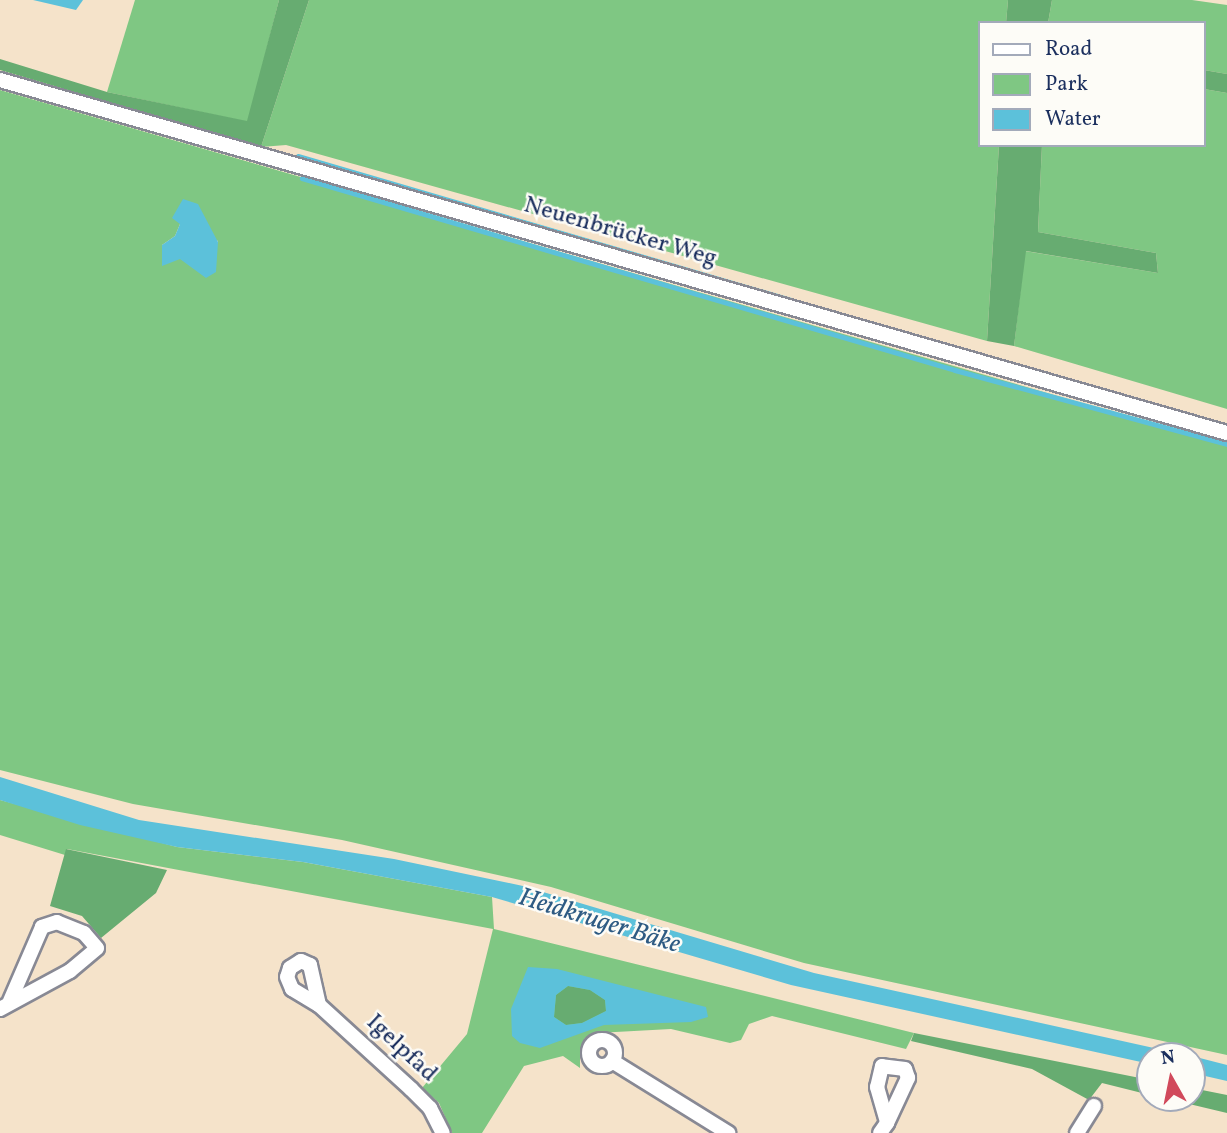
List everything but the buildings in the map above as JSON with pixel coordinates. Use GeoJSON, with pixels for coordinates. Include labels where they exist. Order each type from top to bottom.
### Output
{"type":"FeatureCollection","features":[{"type":"Feature","properties":{"kind":"street","name":"Neuenbrücker Weg"},"geometry":{"type":"LineString","coordinates":[[0,80],[1227,433]]}},
{"type":"Feature","properties":{"kind":"street"},"geometry":{"type":"LineString","coordinates":[[57,922],[84,933],[97,948],[70,971],[5,1005],[42,927],[57,922]]}},
{"type":"Feature","properties":{"kind":"street","name":"Igelpfad"},"geometry":{"type":"LineString","coordinates":[[319,1005],[430,1108],[443,1133]]}},
{"type":"Feature","properties":{"kind":"street"},"geometry":{"type":"LineString","coordinates":[[612,1061],[728,1133]]}},
{"type":"Feature","properties":{"kind":"street"},"geometry":{"type":"LineString","coordinates":[[1077,1133],[1094,1106]]}},
{"type":"Feature","properties":{"kind":"green space"},"geometry":{"type":"Polygon","coordinates":[[[135,0],[279,0],[248,122],[107,92],[135,0]]]}},
{"type":"Feature","properties":{"kind":"green space"},"geometry":{"type":"Polygon","coordinates":[[[279,0],[309,0],[261,147],[0,70],[0,59],[107,92],[247,121],[279,0]]]}},
{"type":"Feature","properties":{"kind":"green space"},"geometry":{"type":"Polygon","coordinates":[[[309,0],[1008,0],[1006,21],[978,21],[978,147],[999,147],[987,341],[286,145],[261,147],[309,0]]]}},
{"type":"Feature","properties":{"kind":"green space"},"geometry":{"type":"Polygon","coordinates":[[[1008,0],[1052,0],[1048,21],[1006,21],[1008,0]]]}},
{"type":"Feature","properties":{"kind":"green space"},"geometry":{"type":"Polygon","coordinates":[[[1052,0],[1192,0],[1227,5],[1227,74],[1206,70],[1206,21],[1048,21],[1052,0]]]}},
{"type":"Feature","properties":{"kind":"green space"},"geometry":{"type":"Polygon","coordinates":[[[1206,70],[1227,74],[1227,93],[1206,89],[1206,70]]]}},
{"type":"Feature","properties":{"kind":"green space"},"geometry":{"type":"Polygon","coordinates":[[[1206,89],[1227,93],[1227,409],[1014,346],[1025,251],[1158,273],[1156,253],[1038,232],[1042,147],[1206,147],[1206,89]]]}},
{"type":"Feature","properties":{"kind":"green space"},"geometry":{"type":"Polygon","coordinates":[[[0,90],[1227,445],[1227,1055],[1206,1050],[1206,1042],[1167,1042],[804,963],[551,887],[342,840],[133,804],[0,770],[0,90]],[[180,224],[175,236],[162,245],[206,277],[218,241],[180,224]]]}},
{"type":"Feature","properties":{"kind":"green space"},"geometry":{"type":"Polygon","coordinates":[[[999,147],[1042,147],[1038,232],[1156,253],[1158,273],[1026,251],[1014,346],[987,341],[999,147]]]}},
{"type":"Feature","properties":{"kind":"green space"},"geometry":{"type":"Polygon","coordinates":[[[0,800],[177,847],[303,862],[492,897],[494,929],[914,1033],[906,1049],[772,1016],[749,1024],[741,1040],[730,1043],[671,1029],[597,1033],[585,1038],[580,1051],[580,1068],[563,1056],[524,1066],[482,1133],[452,1133],[439,1103],[422,1088],[467,1034],[493,929],[67,849],[65,855],[0,835],[0,800]]]}},
{"type":"Feature","properties":{"kind":"green space"},"geometry":{"type":"Polygon","coordinates":[[[66,849],[167,870],[156,893],[101,938],[82,916],[50,906],[66,849]]]}},
{"type":"Feature","properties":{"kind":"green space"},"geometry":{"type":"Polygon","coordinates":[[[568,986],[590,990],[605,1000],[606,1011],[582,1023],[566,1025],[554,1017],[556,995],[568,986]]]}},
{"type":"Feature","properties":{"kind":"green space"},"geometry":{"type":"Polygon","coordinates":[[[914,1033],[1136,1077],[1136,1092],[1102,1083],[1089,1100],[1032,1069],[911,1041],[914,1033]]]}},
{"type":"Feature","properties":{"kind":"green space"},"geometry":{"type":"Polygon","coordinates":[[[1206,1091],[1227,1095],[1227,1113],[1206,1108],[1206,1091]]]}},
{"type":"Feature","properties":{"kind":"water"},"geometry":{"type":"Polygon","coordinates":[[[33,0],[83,0],[76,10],[33,0]]]}},
{"type":"Feature","properties":{"kind":"water"},"geometry":{"type":"Polygon","coordinates":[[[183,199],[198,204],[218,242],[216,272],[206,278],[180,259],[162,266],[162,245],[175,236],[180,224],[172,218],[183,199]]]}},
{"type":"Feature","properties":{"kind":"water","name":"Heidkruger Bäke"},"geometry":{"type":"Polygon","coordinates":[[[0,777],[139,820],[394,859],[523,886],[814,973],[1136,1044],[1136,1061],[791,985],[492,897],[303,862],[177,847],[80,825],[0,800],[0,777]]]}},
{"type":"Feature","properties":{"kind":"water"},"geometry":{"type":"Polygon","coordinates":[[[528,967],[557,969],[706,1007],[708,1017],[691,1022],[604,1025],[540,1048],[520,1043],[512,1036],[511,1009],[528,967]],[[568,986],[556,995],[554,1017],[566,1025],[582,1023],[606,1011],[605,1000],[590,990],[568,986]]]}},
{"type":"Feature","properties":{"kind":"water"},"geometry":{"type":"Polygon","coordinates":[[[1206,1060],[1227,1065],[1227,1081],[1206,1076],[1206,1060]]]}},
{"type":"Feature","properties":{"kind":"waterway"},"geometry":{"type":"LineString","coordinates":[[298,156],[791,300]]}},
{"type":"Feature","properties":{"kind":"waterway"},"geometry":{"type":"LineString","coordinates":[[302,178],[955,370],[1227,444]]}}]}
